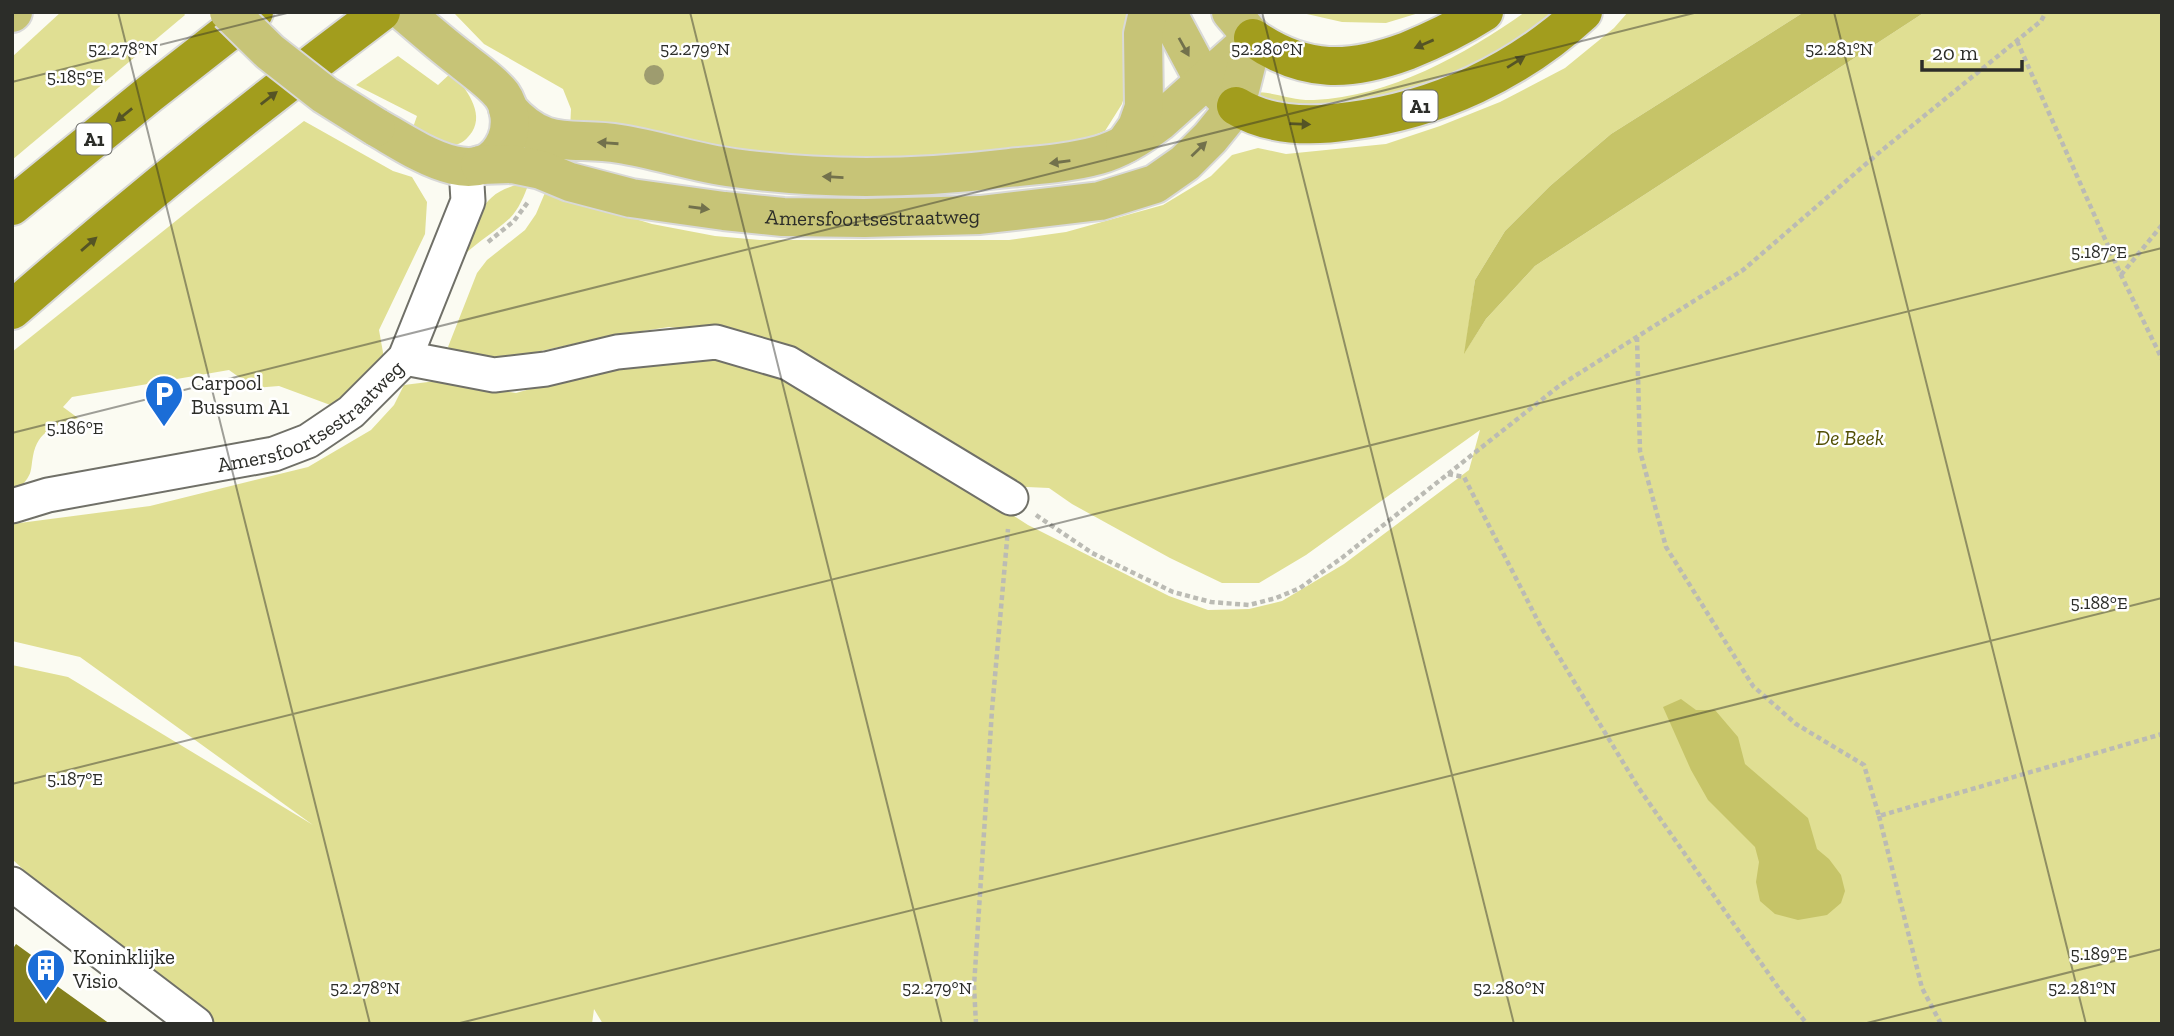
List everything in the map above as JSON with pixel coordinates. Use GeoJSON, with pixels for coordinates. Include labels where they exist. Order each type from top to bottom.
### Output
{"type":"FeatureCollection","features":[{"type":"Feature","properties":{"kind":"highway","name":"A1"},"geometry":{"type":"LineString","coordinates":[[12,206],[254,12]]}},
{"type":"Feature","properties":{"kind":"highway"},"geometry":{"type":"LineString","coordinates":[[12,310],[117,219],[381,12]]}},
{"type":"Feature","properties":{"kind":"highway"},"geometry":{"type":"LineString","coordinates":[[1242,25],[1270,50],[1289,58],[1315,65],[1343,67],[1387,58],[1423,44],[1461,27],[1484,12]]}},
{"type":"Feature","properties":{"kind":"highway","name":"A1"},"geometry":{"type":"LineString","coordinates":[[1236,106],[1276,122],[1326,125],[1385,117],[1440,101],[1493,76],[1558,35],[1583,12]]}},
{"type":"Feature","properties":{"kind":"main road"},"geometry":{"type":"LineString","coordinates":[[229,12],[270,52],[316,88],[376,127],[442,162],[473,167],[498,153],[504,145],[510,124],[508,109]]}},
{"type":"Feature","properties":{"kind":"main road","name":"Amersfoortsestraatweg"},"geometry":{"type":"LineString","coordinates":[[404,12],[482,75],[502,96],[508,109],[521,124],[536,134],[554,140],[618,144],[732,168],[843,177],[941,175],[1033,166],[1101,154],[1145,134],[1207,79],[1242,25]]}},
{"type":"Feature","properties":{"kind":"main road"},"geometry":{"type":"LineString","coordinates":[[1125,144],[1137,127],[1144,107],[1143,34],[1148,12]]}},
{"type":"Feature","properties":{"kind":"main road"},"geometry":{"type":"LineString","coordinates":[[1167,12],[1186,52],[1222,96],[1236,106]]}},
{"type":"Feature","properties":{"kind":"main road","name":"Amersfoortsestraatweg"},"geometry":{"type":"LineString","coordinates":[[473,167],[512,164],[541,170],[570,182],[631,198],[772,216],[864,218],[980,215],[1100,201],[1155,184],[1185,163],[1236,106],[1242,25]]}},
{"type":"Feature","properties":{"kind":"street","name":"Amersfoortsestraatweg"},"geometry":{"type":"LineString","coordinates":[[12,506],[48,495],[274,454],[308,441],[351,412],[405,358],[468,201],[473,167]]}},
{"type":"Feature","properties":{"kind":"street"},"geometry":{"type":"LineString","coordinates":[[405,358],[494,375],[545,369],[617,352],[716,342],[788,363],[1011,498]]}},
{"type":"Feature","properties":{"kind":"street"},"geometry":{"type":"LineString","coordinates":[[12,884],[196,1024]]}},
{"type":"Feature","properties":{"kind":"path"},"geometry":{"type":"LineString","coordinates":[[976,1024],[974,986],[992,710],[1011,498],[1092,553],[1172,592],[1211,602],[1249,605],[1300,588],[1559,386],[1743,270],[1881,151],[2042,21],[2046,12]]}},
{"type":"Feature","properties":{"kind":"path"},"geometry":{"type":"LineString","coordinates":[[2017,41],[2121,275],[2162,359]]}},
{"type":"Feature","properties":{"kind":"path"},"geometry":{"type":"LineString","coordinates":[[2121,275],[2162,225]]}},
{"type":"Feature","properties":{"kind":"path"},"geometry":{"type":"LineString","coordinates":[[1637,337],[1640,451],[1666,547],[1753,686],[1796,724],[1864,765],[1880,816],[1922,988],[1941,1024]]}},
{"type":"Feature","properties":{"kind":"path"},"geometry":{"type":"LineString","coordinates":[[1447,474],[1464,477],[1541,626],[1638,787],[1772,979],[1807,1024]]}},
{"type":"Feature","properties":{"kind":"path"},"geometry":{"type":"LineString","coordinates":[[1880,816],[2162,734]]}},
{"type":"Feature","properties":{"kind":"green space"},"geometry":{"type":"Polygon","coordinates":[[[61,12],[183,12],[185,15],[12,160],[12,57],[61,12]]]}},
{"type":"Feature","properties":{"kind":"green space"},"geometry":{"type":"Polygon","coordinates":[[[1128,12],[1130,76],[1122,104],[1105,131],[1061,148],[968,158],[768,158],[570,130],[571,109],[563,89],[484,44],[455,14],[1128,12]]]}},
{"type":"Feature","properties":{"kind":"green space"},"geometry":{"type":"Polygon","coordinates":[[[1298,12],[1422,12],[1386,23],[1342,22],[1298,12]]]}},
{"type":"Feature","properties":{"kind":"green space"},"geometry":{"type":"Polygon","coordinates":[[[1525,12],[1570,12],[1504,58],[1356,111],[1254,101],[1255,92],[1314,100],[1370,91],[1398,82],[1452,58],[1525,12]]]}},
{"type":"Feature","properties":{"kind":"green space","name":"De Beek"},"geometry":{"type":"Polygon","coordinates":[[[1628,12],[1804,12],[1611,134],[1550,186],[1505,231],[1475,280],[1465,352],[1486,319],[1535,266],[1925,12],[2162,12],[2162,1024],[603,1024],[594,1009],[592,1024],[208,1024],[108,949],[12,859],[12,665],[68,677],[313,825],[80,657],[12,641],[12,524],[150,506],[308,467],[371,430],[394,405],[404,385],[436,381],[516,393],[569,378],[647,364],[703,359],[759,364],[879,430],[1028,525],[1169,596],[1208,610],[1249,609],[1282,601],[1344,564],[1469,470],[1480,430],[1306,555],[1259,583],[1222,583],[1170,558],[1072,504],[1049,488],[1007,486],[721,333],[669,327],[609,336],[491,362],[458,356],[448,347],[477,273],[487,260],[525,230],[536,214],[547,188],[652,224],[715,236],[760,240],[1009,240],[1066,232],[1163,205],[1211,176],[1232,155],[1258,148],[1286,154],[1386,144],[1440,126],[1500,102],[1565,68],[1614,28],[1628,12]]]}},
{"type":"Feature","properties":{"kind":"green space"},"geometry":{"type":"Polygon","coordinates":[[[398,56],[438,85],[452,72],[457,78],[472,100],[476,116],[472,132],[464,141],[450,145],[411,133],[417,116],[356,85],[398,56]]]}},
{"type":"Feature","properties":{"kind":"green space"},"geometry":{"type":"Polygon","coordinates":[[[304,121],[393,171],[412,177],[427,202],[425,234],[379,330],[384,358],[333,406],[279,386],[254,388],[229,370],[72,397],[63,407],[78,418],[43,435],[35,447],[28,478],[21,487],[12,488],[12,352],[304,121]]]}},
{"type":"Feature","properties":{"kind":"green space"},"geometry":{"type":"Polygon","coordinates":[[[529,183],[519,206],[510,218],[465,254],[462,253],[478,216],[491,198],[513,186],[529,183]]]}},
{"type":"Feature","properties":{"kind":"shaded area"},"geometry":{"type":"Polygon","coordinates":[[[1804,12],[1925,12],[1535,266],[1486,319],[1464,354],[1475,280],[1505,231],[1550,186],[1611,134],[1804,12]]]}},
{"type":"Feature","properties":{"kind":"shaded area"},"geometry":{"type":"Polygon","coordinates":[[[1681,699],[1696,710],[1715,710],[1738,737],[1745,764],[1808,818],[1817,849],[1841,875],[1845,891],[1841,903],[1827,915],[1798,920],[1775,914],[1760,901],[1756,882],[1759,862],[1755,847],[1708,800],[1691,770],[1663,707],[1681,699]]]}},
{"type":"Feature","properties":{"kind":"building","name":"Koninklijke Visio"},"geometry":{"type":"Polygon","coordinates":[[[16,944],[56,973],[50,981],[110,1024],[12,1024],[12,950],[16,944]]]}},
{"type":"Feature","properties":{"kind":"place","name":"Carpool Bussum A1"},"geometry":{"type":"Point","coordinates":[164,428]}},
{"type":"Feature","properties":{"kind":"place","name":"Koninklijke Visio"},"geometry":{"type":"Point","coordinates":[46,1002]}}]}
